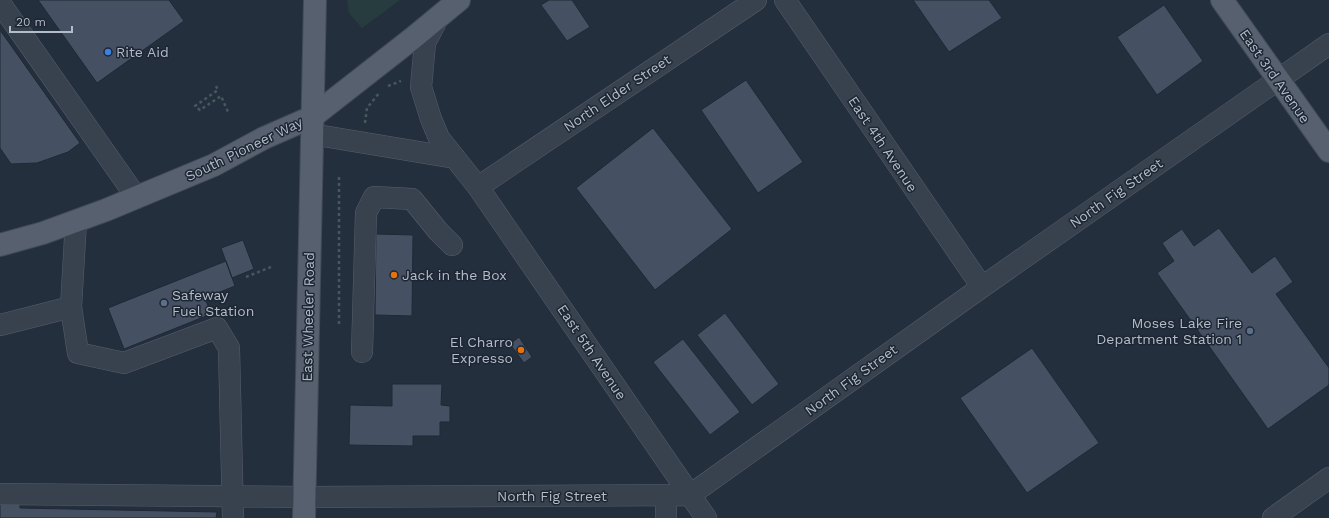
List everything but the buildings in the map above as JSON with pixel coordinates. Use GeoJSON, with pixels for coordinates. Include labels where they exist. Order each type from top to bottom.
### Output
{"type":"FeatureCollection","features":[{"type":"Feature","properties":{"kind":"main road"},"geometry":{"type":"LineString","coordinates":[[311,125],[315,0]]}},
{"type":"Feature","properties":{"kind":"main road","name":"South Pioneer Way"},"geometry":{"type":"LineString","coordinates":[[0,245],[76,221],[137,198],[214,165],[264,138],[311,125],[459,0]]}},
{"type":"Feature","properties":{"kind":"main road","name":"East 3rd Avenue"},"geometry":{"type":"LineString","coordinates":[[1222,0],[1277,80],[1329,151]]}},
{"type":"Feature","properties":{"kind":"main road","name":"East Wheeler Road"},"geometry":{"type":"LineString","coordinates":[[304,507],[311,125]]}},
{"type":"Feature","properties":{"kind":"street","name":"North Elder Street"},"geometry":{"type":"LineString","coordinates":[[478,187],[756,0]]}},
{"type":"Feature","properties":{"kind":"street","name":"East 4th Avenue"},"geometry":{"type":"LineString","coordinates":[[785,0],[982,287]]}},
{"type":"Feature","properties":{"kind":"street"},"geometry":{"type":"LineString","coordinates":[[0,3],[137,198]]}},
{"type":"Feature","properties":{"kind":"street","name":"East 5th Avenue"},"geometry":{"type":"LineString","coordinates":[[438,18],[425,43],[422,87],[431,119],[439,138],[478,187],[706,518]]}},
{"type":"Feature","properties":{"kind":"street","name":"North Fig Street"},"geometry":{"type":"LineString","coordinates":[[0,494],[232,496],[304,507],[690,495],[982,287],[1329,44]]}},
{"type":"Feature","properties":{"kind":"street"},"geometry":{"type":"LineString","coordinates":[[311,125],[455,158]]}},
{"type":"Feature","properties":{"kind":"street"},"geometry":{"type":"LineString","coordinates":[[362,352],[366,213],[374,197],[412,199],[438,231],[452,245]]}},
{"type":"Feature","properties":{"kind":"street"},"geometry":{"type":"LineString","coordinates":[[76,221],[70,308],[78,353],[124,363],[217,328],[229,348],[233,518]]}},
{"type":"Feature","properties":{"kind":"street"},"geometry":{"type":"LineString","coordinates":[[0,325],[70,308]]}},
{"type":"Feature","properties":{"kind":"street"},"geometry":{"type":"LineString","coordinates":[[1273,518],[1329,478]]}},
{"type":"Feature","properties":{"kind":"street"},"geometry":{"type":"LineString","coordinates":[[666,496],[666,518]]}},
{"type":"Feature","properties":{"kind":"path"},"geometry":{"type":"LineString","coordinates":[[365,125],[367,108],[385,87],[404,80]]}},
{"type":"Feature","properties":{"kind":"path"},"geometry":{"type":"LineString","coordinates":[[216,86],[218,90],[195,106],[200,110],[221,96],[230,114]]}},
{"type":"Feature","properties":{"kind":"path"},"geometry":{"type":"LineString","coordinates":[[339,176],[339,324]]}},
{"type":"Feature","properties":{"kind":"path"},"geometry":{"type":"LineString","coordinates":[[246,277],[271,267]]}},
{"type":"Feature","properties":{"kind":"green space"},"geometry":{"type":"Polygon","coordinates":[[[347,0],[400,0],[362,28],[349,13],[347,0]]]}},
{"type":"Feature","properties":{"kind":"place","name":"Rite Aid"},"geometry":{"type":"Point","coordinates":[108,52]}},
{"type":"Feature","properties":{"kind":"place","name":"Jack in the Box"},"geometry":{"type":"Point","coordinates":[394,275]}},
{"type":"Feature","properties":{"kind":"place","name":"Safeway Fuel Station"},"geometry":{"type":"Point","coordinates":[164,303]}},
{"type":"Feature","properties":{"kind":"place","name":"Moses Lake Fire Department Station 1"},"geometry":{"type":"Point","coordinates":[1250,331]}},
{"type":"Feature","properties":{"kind":"place","name":"El Charro Expresso"},"geometry":{"type":"Point","coordinates":[521,350]}}]}
